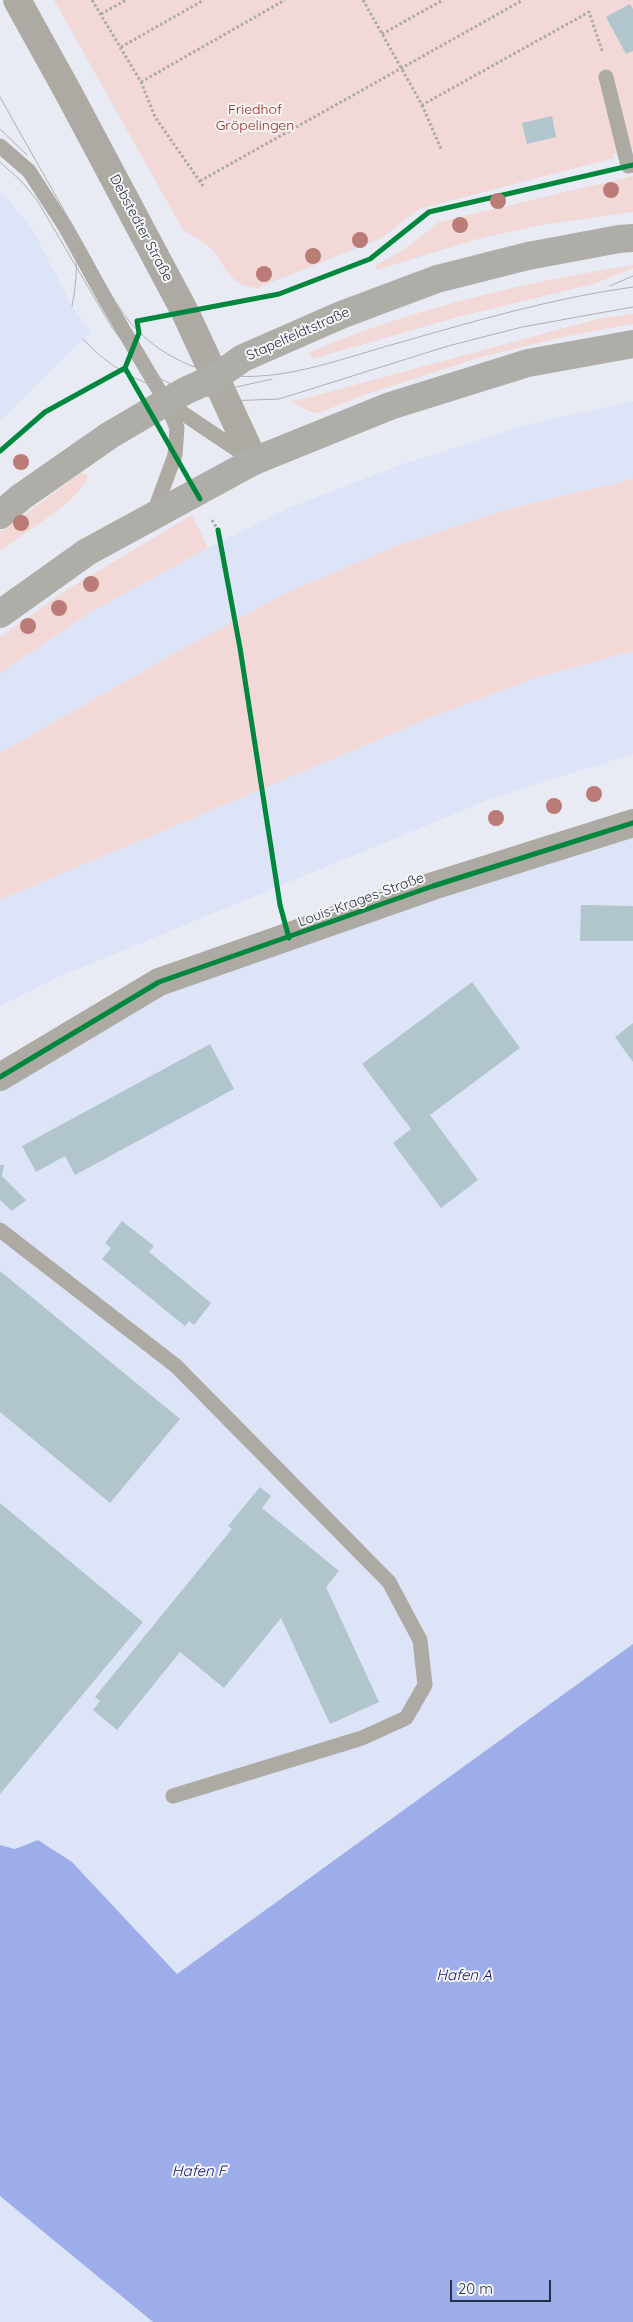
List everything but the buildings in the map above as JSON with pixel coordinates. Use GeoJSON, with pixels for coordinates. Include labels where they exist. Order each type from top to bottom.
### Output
{"type":"FeatureCollection","features":[{"type":"Feature","properties":{"kind":"main road","name":"Stapelfeldtstraße"},"geometry":{"type":"LineString","coordinates":[[0,515],[21,497],[110,435],[166,402],[216,376],[243,358],[340,315],[437,279],[528,256],[633,238]]}},
{"type":"Feature","properties":{"kind":"main road"},"geometry":{"type":"LineString","coordinates":[[0,614],[87,552],[254,460],[390,406],[528,362],[633,344]]}},
{"type":"Feature","properties":{"kind":"street","name":"Debstedter Straße"},"geometry":{"type":"LineString","coordinates":[[17,0],[185,312],[254,460]]}},
{"type":"Feature","properties":{"kind":"street","name":"Louis-Krages-Straße"},"geometry":{"type":"LineString","coordinates":[[0,1077],[159,982],[433,886],[633,823]]}},
{"type":"Feature","properties":{"kind":"lane"},"geometry":{"type":"LineString","coordinates":[[606,77],[628,166],[633,165]]}},
{"type":"Feature","properties":{"kind":"lane"},"geometry":{"type":"LineString","coordinates":[[0,146],[29,171],[66,228],[166,402],[177,428],[174,455],[153,516]]}},
{"type":"Feature","properties":{"kind":"lane"},"geometry":{"type":"LineString","coordinates":[[166,402],[254,460]]}},
{"type":"Feature","properties":{"kind":"lane"},"geometry":{"type":"LineString","coordinates":[[0,1230],[176,1366],[389,1582],[420,1640],[425,1685],[406,1718],[362,1738],[173,1796]]}},
{"type":"Feature","properties":{"kind":"path"},"geometry":{"type":"LineString","coordinates":[[92,0],[141,82],[154,117],[203,186]]}},
{"type":"Feature","properties":{"kind":"path"},"geometry":{"type":"LineString","coordinates":[[101,14],[126,0]]}},
{"type":"Feature","properties":{"kind":"path"},"geometry":{"type":"LineString","coordinates":[[121,47],[204,0]]}},
{"type":"Feature","properties":{"kind":"path"},"geometry":{"type":"LineString","coordinates":[[141,82],[285,0]]}},
{"type":"Feature","properties":{"kind":"path"},"geometry":{"type":"LineString","coordinates":[[363,0],[422,104],[442,151]]}},
{"type":"Feature","properties":{"kind":"path"},"geometry":{"type":"LineString","coordinates":[[382,34],[443,0]]}},
{"type":"Feature","properties":{"kind":"path"},"geometry":{"type":"LineString","coordinates":[[200,181],[523,0]]}},
{"type":"Feature","properties":{"kind":"path"},"geometry":{"type":"LineString","coordinates":[[422,104],[589,12],[603,47],[606,77]]}},
{"type":"Feature","properties":{"kind":"shaded area"},"geometry":{"type":"Polygon","coordinates":[[[0,190],[32,228],[72,306],[91,332],[0,421],[0,190]]]}},
{"type":"Feature","properties":{"kind":"shaded area"},"geometry":{"type":"Polygon","coordinates":[[[633,401],[633,479],[512,508],[399,545],[175,653],[0,753],[0,674],[89,613],[208,548],[291,507],[400,465],[526,425],[633,401]]]}},
{"type":"Feature","properties":{"kind":"shaded area"},"geometry":{"type":"Polygon","coordinates":[[[633,651],[633,754],[493,798],[61,976],[0,1006],[0,900],[432,717],[538,677],[633,651]]]}},
{"type":"Feature","properties":{"kind":"shaded area"},"geometry":{"type":"Polygon","coordinates":[[[633,830],[633,1644],[177,1974],[72,1862],[38,1840],[15,1849],[0,1845],[0,1088],[164,991],[633,830]]]}},
{"type":"Feature","properties":{"kind":"shaded area"},"geometry":{"type":"Polygon","coordinates":[[[0,2196],[153,2322],[0,2322],[0,2196]]]}},
{"type":"Feature","properties":{"kind":"green space","name":"Friedhof Gröpelingen"},"geometry":{"type":"Polygon","coordinates":[[[54,0],[633,0],[633,149],[613,154],[614,158],[419,209],[382,238],[257,288],[248,287],[240,284],[230,275],[209,247],[183,230],[54,0]]]}},
{"type":"Feature","properties":{"kind":"green space"},"geometry":{"type":"Polygon","coordinates":[[[633,176],[633,212],[548,224],[485,237],[376,270],[376,265],[403,250],[439,222],[633,176]]]}},
{"type":"Feature","properties":{"kind":"green space"},"geometry":{"type":"Polygon","coordinates":[[[633,265],[633,268],[594,284],[458,317],[312,359],[310,352],[389,322],[468,299],[550,280],[633,265]]]}},
{"type":"Feature","properties":{"kind":"green space"},"geometry":{"type":"Polygon","coordinates":[[[633,314],[633,324],[563,337],[482,357],[367,394],[319,413],[310,412],[292,402],[601,318],[633,314]]]}},
{"type":"Feature","properties":{"kind":"green space"},"geometry":{"type":"Polygon","coordinates":[[[80,473],[87,474],[87,482],[63,507],[0,551],[0,533],[80,473]]]}},
{"type":"Feature","properties":{"kind":"green space"},"geometry":{"type":"Polygon","coordinates":[[[633,479],[633,651],[538,677],[432,717],[0,900],[0,753],[175,653],[286,593],[399,545],[512,508],[633,479]]]}},
{"type":"Feature","properties":{"kind":"green space"},"geometry":{"type":"Polygon","coordinates":[[[192,515],[208,548],[89,613],[0,674],[0,637],[68,589],[192,515]]]}},
{"type":"Feature","properties":{"kind":"water"},"geometry":{"type":"Polygon","coordinates":[[[633,1644],[633,2322],[153,2322],[0,2196],[0,1845],[15,1849],[38,1840],[72,1862],[177,1974],[633,1644]]]}},
{"type":"Feature","properties":{"kind":"tram line"},"geometry":{"type":"LineString","coordinates":[[0,97],[123,313],[139,332],[159,349],[196,368],[209,372],[222,375],[255,376],[296,371],[338,361],[514,311],[573,297],[633,287]]}},
{"type":"Feature","properties":{"kind":"tram line"},"geometry":{"type":"LineString","coordinates":[[0,129],[27,155]]}},
{"type":"Feature","properties":{"kind":"tram line"},"geometry":{"type":"LineString","coordinates":[[0,162],[21,181],[37,200],[111,326],[134,357],[161,379],[185,391],[227,401],[279,399],[448,346],[522,327],[633,307]]}},
{"type":"Feature","properties":{"kind":"tram line"},"geometry":{"type":"LineString","coordinates":[[71,232],[74,241],[76,269],[72,306]]}},
{"type":"Feature","properties":{"kind":"tram line"},"geometry":{"type":"LineString","coordinates":[[610,286],[633,276]]}},
{"type":"Feature","properties":{"kind":"tram line"},"geometry":{"type":"LineString","coordinates":[[83,339],[104,359],[126,374],[151,385],[179,392]]}},
{"type":"Feature","properties":{"kind":"tram line"},"geometry":{"type":"LineString","coordinates":[[206,394],[272,379]]}},
{"type":"Feature","properties":{"kind":"cycle path"},"geometry":{"type":"LineString","coordinates":[[0,451],[45,412],[125,368],[139,333],[137,321],[279,294],[370,259],[429,212],[633,165]]}},
{"type":"Feature","properties":{"kind":"cycle path"},"geometry":{"type":"LineString","coordinates":[[125,368],[200,499]]}},
{"type":"Feature","properties":{"kind":"cycle path"},"geometry":{"type":"LineString","coordinates":[[218,530],[240,648],[280,905],[289,938]]}},
{"type":"Feature","properties":{"kind":"cycle path"},"geometry":{"type":"LineString","coordinates":[[0,1077],[159,982],[433,886],[633,823]]}},
{"type":"Feature","properties":{"kind":"water label","name":"Hafen A"},"geometry":{"type":"Point","coordinates":[464,1975]}},
{"type":"Feature","properties":{"kind":"water label","name":"Hafen F"},"geometry":{"type":"Point","coordinates":[199,2171]}}]}
